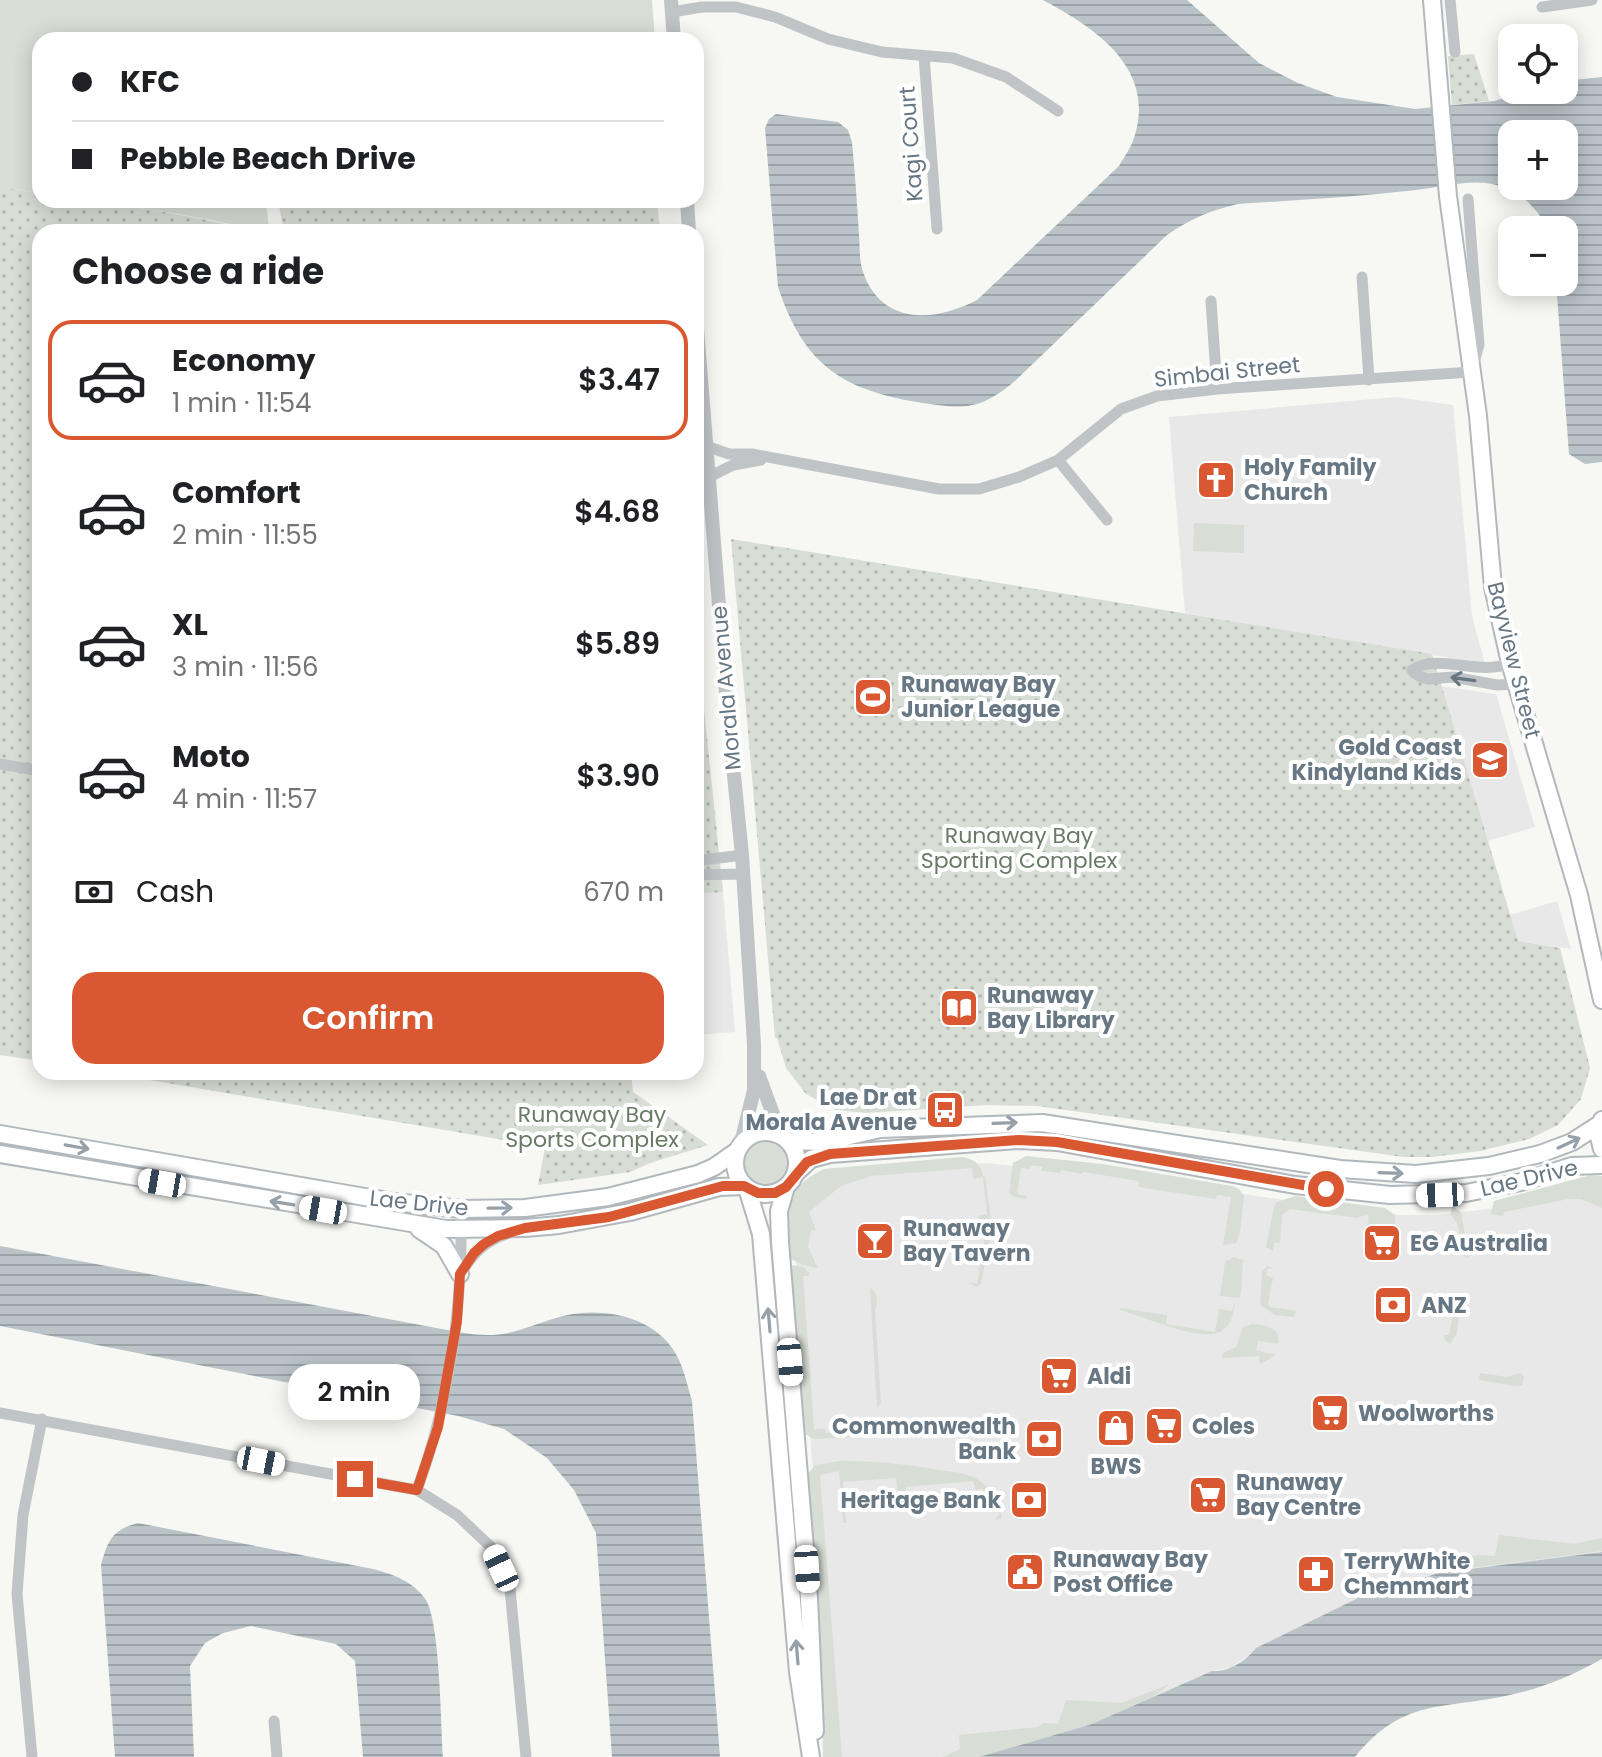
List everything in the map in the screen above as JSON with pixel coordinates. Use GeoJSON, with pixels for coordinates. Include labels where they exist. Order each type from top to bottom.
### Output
{"type":"FeatureCollection","features":[{"type":"Feature","properties":{"kind":"main road","name":"Bayview Street"},"geometry":{"type":"LineString","coordinates":[[1432,0],[1448,196],[1471,372],[1493,587],[1510,663],[1579,895],[1602,1000]]}},
{"type":"Feature","properties":{"kind":"main road","name":"Bayview Street"},"geometry":{"type":"LineString","coordinates":[[1579,895],[1602,952]]}},
{"type":"Feature","properties":{"kind":"main road"},"geometry":{"type":"LineString","coordinates":[[1601,1122],[1599,1137],[1602,1149]]}},
{"type":"Feature","properties":{"kind":"main road","name":"Lae Drive"},"geometry":{"type":"LineString","coordinates":[[785,1139],[823,1142],[880,1129],[1042,1123],[1357,1171],[1416,1174],[1481,1167],[1551,1150],[1582,1137],[1601,1122]]}},
{"type":"Feature","properties":{"kind":"main road"},"geometry":{"type":"LineString","coordinates":[[756,1133],[773,1133],[785,1139],[796,1156],[796,1173],[780,1203],[779,1224],[813,1644],[813,1757],[798,1672],[761,1234],[745,1187],[735,1170],[739,1147],[756,1133]]}},
{"type":"Feature","properties":{"kind":"main road","name":"Lae Drive"},"geometry":{"type":"LineString","coordinates":[[0,1134],[394,1202],[461,1209],[536,1207],[618,1195],[698,1174],[714,1167],[739,1147]]}},
{"type":"Feature","properties":{"kind":"main road","name":"Lae Drive"},"geometry":{"type":"LineString","coordinates":[[796,1173],[811,1159],[830,1154],[1019,1140],[1057,1142],[1295,1185],[1409,1196],[1466,1193],[1521,1182],[1572,1166],[1602,1165]]}},
{"type":"Feature","properties":{"kind":"main road","name":"Lae Drive"},"geometry":{"type":"LineString","coordinates":[[0,1154],[412,1225],[461,1229],[525,1228],[609,1217],[719,1187],[745,1187]]}},
{"type":"Feature","properties":{"kind":"main road"},"geometry":{"type":"LineString","coordinates":[[1466,1193],[1481,1167]]}},
{"type":"Feature","properties":{"kind":"main road"},"geometry":{"type":"LineString","coordinates":[[745,1187],[769,1194],[786,1187]]}},
{"type":"Feature","properties":{"kind":"main road"},"geometry":{"type":"LineString","coordinates":[[412,1225],[444,1246],[460,1274]]}},
{"type":"Feature","properties":{"kind":"street"},"geometry":{"type":"LineString","coordinates":[[1450,0],[1455,52]]}},
{"type":"Feature","properties":{"kind":"street"},"geometry":{"type":"LineString","coordinates":[[1542,7],[1592,0]]}},
{"type":"Feature","properties":{"kind":"street"},"geometry":{"type":"LineString","coordinates":[[673,32],[671,6],[736,7],[775,17],[828,39],[882,52],[953,58],[1006,77],[1058,111]]}},
{"type":"Feature","properties":{"kind":"street","name":"Kagi Court"},"geometry":{"type":"LineString","coordinates":[[924,56],[937,229]]}},
{"type":"Feature","properties":{"kind":"street","name":"Bayview Street"},"geometry":{"type":"LineString","coordinates":[[1468,199],[1479,345],[1471,372]]}},
{"type":"Feature","properties":{"kind":"street"},"geometry":{"type":"LineString","coordinates":[[1362,277],[1369,380]]}},
{"type":"Feature","properties":{"kind":"street"},"geometry":{"type":"LineString","coordinates":[[1211,301],[1217,389]]}},
{"type":"Feature","properties":{"kind":"street","name":"Simbai Street"},"geometry":{"type":"LineString","coordinates":[[706,446],[724,453],[773,458],[939,489],[979,489],[1019,477],[1058,460],[1121,409],[1157,396],[1217,389],[1471,372]]}},
{"type":"Feature","properties":{"kind":"street","name":"Morala Avenue"},"geometry":{"type":"LineString","coordinates":[[704,420],[742,855],[755,1060],[751,1112],[739,1147]]}},
{"type":"Feature","properties":{"kind":"street","name":"Simbai Street"},"geometry":{"type":"LineString","coordinates":[[709,477],[733,465],[773,458]]}},
{"type":"Feature","properties":{"kind":"street"},"geometry":{"type":"LineString","coordinates":[[1058,460],[1107,520]]}},
{"type":"Feature","properties":{"kind":"street"},"geometry":{"type":"LineString","coordinates":[[1510,663],[1485,669],[1428,663],[1412,670],[1428,679],[1453,677],[1497,685],[1516,684]]}},
{"type":"Feature","properties":{"kind":"street"},"geometry":{"type":"LineString","coordinates":[[0,764],[32,770]]}},
{"type":"Feature","properties":{"kind":"street"},"geometry":{"type":"LineString","coordinates":[[704,860],[742,855]]}},
{"type":"Feature","properties":{"kind":"street"},"geometry":{"type":"LineString","coordinates":[[704,875],[743,874]]}},
{"type":"Feature","properties":{"kind":"street","name":"Morala Avenue"},"geometry":{"type":"LineString","coordinates":[[755,1060],[763,1093],[785,1139]]}},
{"type":"Feature","properties":{"kind":"street"},"geometry":{"type":"LineString","coordinates":[[417,1490],[436,1437],[457,1321],[461,1209]]}},
{"type":"Feature","properties":{"kind":"street"},"geometry":{"type":"LineString","coordinates":[[460,1274],[484,1244],[525,1228]]}},
{"type":"Feature","properties":{"kind":"street"},"geometry":{"type":"LineString","coordinates":[[0,1413],[417,1490],[457,1515],[491,1547],[510,1589],[526,1757]]}},
{"type":"Feature","properties":{"kind":"street"},"geometry":{"type":"LineString","coordinates":[[32,1757],[17,1594],[23,1515],[42,1419]]}},
{"type":"Feature","properties":{"kind":"street"},"geometry":{"type":"LineString","coordinates":[[274,1721],[277,1757]]}},
{"type":"Feature","properties":{"kind":"shaded area"},"geometry":{"type":"Polygon","coordinates":[[[1043,0],[1187,0],[1259,63],[1298,83],[1337,97],[1415,109],[1498,100],[1498,104],[1578,104],[1578,80],[1602,77],[1602,462],[1585,464],[1569,454],[1557,296],[1578,296],[1578,216],[1540,216],[1524,200],[1578,200],[1578,120],[1498,120],[1498,186],[1461,183],[1372,195],[1238,204],[1184,224],[1167,235],[1015,381],[980,403],[958,407],[890,396],[845,380],[828,368],[799,335],[778,287],[765,128],[769,119],[776,114],[838,122],[848,130],[852,142],[860,259],[872,290],[883,302],[911,314],[927,315],[961,307],[977,300],[1119,166],[1134,138],[1139,113],[1137,91],[1129,71],[1117,53],[1082,24],[1043,0]]]}},
{"type":"Feature","properties":{"kind":"shaded area"},"geometry":{"type":"Polygon","coordinates":[[[1396,397],[1453,405],[1472,616],[1485,664],[1185,613],[1169,417],[1396,397]]]}},
{"type":"Feature","properties":{"kind":"shaded area","name":"Gold Coast Kindyland Kids"},"geometry":{"type":"Polygon","coordinates":[[[1441,686],[1496,694],[1535,827],[1488,841],[1441,686]]]}},
{"type":"Feature","properties":{"kind":"shaded area"},"geometry":{"type":"Polygon","coordinates":[[[723,892],[735,1032],[704,1034],[704,893],[723,892]]]}},
{"type":"Feature","properties":{"kind":"shaded area"},"geometry":{"type":"Polygon","coordinates":[[[1557,901],[1571,949],[1518,941],[1510,915],[1557,901]]]}},
{"type":"Feature","properties":{"kind":"shaded area","name":"Runaway Bay Centre"},"geometry":{"type":"Polygon","coordinates":[[[987,1163],[1021,1167],[1061,1166],[1381,1215],[1437,1215],[1497,1208],[1551,1195],[1602,1198],[1602,1552],[1439,1573],[1360,1597],[1255,1651],[1232,1667],[1212,1671],[1092,1724],[979,1757],[836,1757],[796,1261],[799,1229],[813,1202],[841,1180],[873,1171],[987,1163]]]}},
{"type":"Feature","properties":{"kind":"shaded area"},"geometry":{"type":"Polygon","coordinates":[[[0,1246],[469,1334],[501,1334],[563,1316],[596,1313],[629,1318],[659,1334],[679,1360],[692,1401],[720,1757],[612,1757],[596,1533],[574,1490],[547,1458],[504,1429],[458,1416],[0,1326],[0,1246]]]}},
{"type":"Feature","properties":{"kind":"shaded area"},"geometry":{"type":"Polygon","coordinates":[[[138,1523],[373,1569],[395,1576],[415,1588],[426,1600],[434,1630],[443,1757],[363,1757],[355,1661],[336,1644],[251,1626],[223,1633],[205,1643],[190,1666],[194,1757],[115,1757],[101,1565],[112,1537],[138,1523]]]}},
{"type":"Feature","properties":{"kind":"shaded area"},"geometry":{"type":"Polygon","coordinates":[[[1602,1552],[1602,1659],[1534,1689],[1486,1700],[1444,1705],[1408,1715],[1390,1724],[1355,1757],[979,1757],[1092,1724],[1212,1671],[1231,1668],[1256,1648],[1360,1597],[1439,1573],[1602,1552]]]}},
{"type":"Feature","properties":{"kind":"green space"},"geometry":{"type":"Polygon","coordinates":[[[0,0],[652,0],[654,32],[32,32],[32,192],[0,187],[0,0]]]}},
{"type":"Feature","properties":{"kind":"green space"},"geometry":{"type":"Polygon","coordinates":[[[1474,54],[1489,101],[1452,105],[1448,56],[1474,54]]]}},
{"type":"Feature","properties":{"kind":"green space"},"geometry":{"type":"Polygon","coordinates":[[[0,187],[32,192],[32,208],[138,208],[226,224],[32,224],[32,1060],[0,1055],[0,187]]]}},
{"type":"Feature","properties":{"kind":"green space"},"geometry":{"type":"Polygon","coordinates":[[[139,208],[267,208],[268,224],[231,224],[139,208]]]}},
{"type":"Feature","properties":{"kind":"green space"},"geometry":{"type":"Polygon","coordinates":[[[280,208],[658,208],[659,224],[282,224],[280,208]]]}},
{"type":"Feature","properties":{"kind":"green space"},"geometry":{"type":"Polygon","coordinates":[[[1194,523],[1244,525],[1244,553],[1193,551],[1194,523]]]}},
{"type":"Feature","properties":{"kind":"green space","name":"Runaway Bay Sporting Complex"},"geometry":{"type":"Polygon","coordinates":[[[731,539],[1432,654],[1518,941],[1560,948],[1590,1068],[1581,1099],[1558,1125],[1529,1139],[1480,1151],[1404,1157],[1037,1106],[986,1105],[866,1113],[836,1110],[806,1094],[786,1068],[775,1038],[731,539]]]}},
{"type":"Feature","properties":{"kind":"green space"},"geometry":{"type":"Polygon","coordinates":[[[704,709],[723,892],[704,893],[704,709]]]}},
{"type":"Feature","properties":{"kind":"green space","name":"Runaway Bay Sports Complex"},"geometry":{"type":"Polygon","coordinates":[[[149,1080],[632,1080],[633,1092],[708,1145],[630,1172],[538,1185],[545,1147],[149,1080]]]}},
{"type":"Feature","properties":{"kind":"green space"},"geometry":{"type":"Polygon","coordinates":[[[766,1141],[782,1148],[789,1164],[782,1180],[766,1187],[750,1180],[743,1164],[750,1148],[766,1141]]]}},
{"type":"Feature","properties":{"kind":"green space"},"geometry":{"type":"Polygon","coordinates":[[[1026,1156],[1103,1164],[1232,1186],[1244,1196],[1236,1243],[1223,1245],[1231,1197],[1217,1195],[1216,1199],[1139,1187],[1139,1181],[1083,1172],[1042,1171],[1042,1167],[1032,1166],[1029,1169],[1021,1168],[1017,1194],[1027,1196],[1026,1199],[1014,1197],[1009,1193],[1013,1163],[1026,1156]]]}},
{"type":"Feature","properties":{"kind":"green space"},"geometry":{"type":"Polygon","coordinates":[[[962,1157],[976,1163],[985,1176],[992,1228],[981,1284],[977,1287],[969,1283],[977,1283],[986,1229],[978,1228],[979,1216],[987,1214],[983,1177],[973,1179],[972,1168],[871,1176],[841,1186],[809,1212],[816,1230],[811,1230],[808,1247],[818,1268],[791,1259],[786,1231],[788,1206],[793,1195],[811,1176],[824,1169],[962,1157]]]}},
{"type":"Feature","properties":{"kind":"green space"},"geometry":{"type":"Polygon","coordinates":[[[1591,1175],[1602,1176],[1602,1208],[1581,1199],[1568,1199],[1504,1212],[1503,1216],[1491,1214],[1494,1201],[1591,1175]]]}},
{"type":"Feature","properties":{"kind":"green space"},"geometry":{"type":"Polygon","coordinates":[[[1295,1196],[1385,1208],[1395,1215],[1395,1224],[1385,1224],[1385,1230],[1369,1230],[1368,1214],[1357,1218],[1290,1209],[1282,1215],[1280,1243],[1274,1242],[1273,1251],[1266,1247],[1274,1207],[1277,1202],[1295,1196]]]}},
{"type":"Feature","properties":{"kind":"green space"},"geometry":{"type":"Polygon","coordinates":[[[1452,1206],[1461,1212],[1469,1258],[1465,1257],[1457,1223],[1451,1215],[1452,1206]]]}},
{"type":"Feature","properties":{"kind":"green space"},"geometry":{"type":"Polygon","coordinates":[[[1234,1257],[1243,1260],[1241,1293],[1239,1298],[1220,1296],[1225,1262],[1234,1257]]]}},
{"type":"Feature","properties":{"kind":"green space"},"geometry":{"type":"Polygon","coordinates":[[[790,1265],[804,1267],[809,1273],[809,1276],[803,1276],[814,1429],[825,1429],[826,1433],[878,1431],[878,1421],[883,1424],[882,1435],[814,1439],[803,1433],[790,1265]]]}},
{"type":"Feature","properties":{"kind":"green space"},"geometry":{"type":"Polygon","coordinates":[[[1267,1266],[1274,1268],[1267,1269],[1266,1275],[1273,1278],[1268,1304],[1270,1307],[1297,1311],[1293,1317],[1275,1315],[1260,1305],[1262,1272],[1267,1266]]]}},
{"type":"Feature","properties":{"kind":"green space"},"geometry":{"type":"Polygon","coordinates":[[[870,1288],[875,1292],[877,1301],[881,1403],[877,1408],[870,1288]]]}},
{"type":"Feature","properties":{"kind":"green space"},"geometry":{"type":"Polygon","coordinates":[[[1456,1296],[1460,1302],[1457,1333],[1450,1344],[1444,1335],[1449,1335],[1455,1303],[1450,1301],[1456,1296]]]}},
{"type":"Feature","properties":{"kind":"green space"},"geometry":{"type":"Polygon","coordinates":[[[1234,1304],[1232,1316],[1227,1327],[1211,1334],[1185,1331],[1120,1310],[1167,1315],[1166,1324],[1215,1332],[1219,1309],[1232,1311],[1234,1304]]]}},
{"type":"Feature","properties":{"kind":"green space"},"geometry":{"type":"Polygon","coordinates":[[[1252,1324],[1275,1330],[1278,1344],[1258,1341],[1256,1350],[1276,1355],[1260,1364],[1259,1356],[1222,1358],[1223,1353],[1236,1347],[1243,1327],[1252,1324]]]}},
{"type":"Feature","properties":{"kind":"green space"},"geometry":{"type":"Polygon","coordinates":[[[1480,1373],[1507,1377],[1521,1373],[1524,1377],[1522,1385],[1515,1386],[1479,1380],[1480,1373]]]}},
{"type":"Feature","properties":{"kind":"green space"},"geometry":{"type":"Polygon","coordinates":[[[840,1461],[967,1474],[990,1490],[1002,1518],[994,1520],[1000,1514],[992,1501],[988,1501],[982,1488],[976,1491],[973,1481],[906,1487],[906,1498],[898,1499],[896,1478],[843,1482],[846,1523],[843,1523],[839,1471],[820,1475],[842,1757],[823,1757],[822,1671],[806,1476],[815,1465],[840,1461]]]}},
{"type":"Feature","properties":{"kind":"green space"},"geometry":{"type":"Polygon","coordinates":[[[1499,1535],[1574,1544],[1602,1538],[1602,1551],[1439,1572],[1444,1562],[1478,1555],[1495,1556],[1499,1535]]]}},
{"type":"Feature","properties":{"kind":"green space"},"geometry":{"type":"Polygon","coordinates":[[[1170,1684],[1152,1698],[1092,1724],[979,1757],[943,1757],[960,1749],[959,1735],[1037,1727],[1044,1723],[1058,1724],[1066,1700],[1121,1703],[1170,1684]]]}},
{"type":"Feature","properties":{"kind":"place","name":"Holy Family Church"},"geometry":{"type":"Point","coordinates":[1216,480]}},
{"type":"Feature","properties":{"kind":"place","name":"Runaway Bay Junior League"},"geometry":{"type":"Point","coordinates":[873,697]}},
{"type":"Feature","properties":{"kind":"place","name":"Gold Coast Kindyland Kids"},"geometry":{"type":"Point","coordinates":[1490,760]}},
{"type":"Feature","properties":{"kind":"place","name":"Runaway Bay Library"},"geometry":{"type":"Point","coordinates":[959,1008]}},
{"type":"Feature","properties":{"kind":"place","name":"Lae Dr at Morala Avenue"},"geometry":{"type":"Point","coordinates":[945,1110]}},
{"type":"Feature","properties":{"kind":"place","name":"Runaway Bay Tavern"},"geometry":{"type":"Point","coordinates":[875,1241]}},
{"type":"Feature","properties":{"kind":"place","name":"EG Australia"},"geometry":{"type":"Point","coordinates":[1382,1243]}},
{"type":"Feature","properties":{"kind":"place","name":"ANZ"},"geometry":{"type":"Point","coordinates":[1393,1305]}},
{"type":"Feature","properties":{"kind":"place","name":"Aldi"},"geometry":{"type":"Point","coordinates":[1059,1376]}},
{"type":"Feature","properties":{"kind":"place","name":"Woolworths"},"geometry":{"type":"Point","coordinates":[1330,1413]}},
{"type":"Feature","properties":{"kind":"place","name":"Coles"},"geometry":{"type":"Point","coordinates":[1164,1426]}},
{"type":"Feature","properties":{"kind":"place","name":"BWS"},"geometry":{"type":"Point","coordinates":[1116,1428]}},
{"type":"Feature","properties":{"kind":"place","name":"Commonwealth Bank"},"geometry":{"type":"Point","coordinates":[1044,1439]}},
{"type":"Feature","properties":{"kind":"place","name":"Runaway Bay Centre"},"geometry":{"type":"Point","coordinates":[1208,1495]}},
{"type":"Feature","properties":{"kind":"place","name":"Heritage Bank"},"geometry":{"type":"Point","coordinates":[1029,1500]}},
{"type":"Feature","properties":{"kind":"place","name":"Runaway Bay Post Office"},"geometry":{"type":"Point","coordinates":[1025,1572]}},
{"type":"Feature","properties":{"kind":"place","name":"TerryWhite Chemmart"},"geometry":{"type":"Point","coordinates":[1316,1574]}},
{"type":"Feature","properties":{"kind":"route"},"geometry":{"type":"LineString","coordinates":[[355,1479],[417,1490],[438,1427],[457,1321],[460,1274],[478,1248],[498,1236],[525,1228],[630,1212],[723,1186],[744,1186],[758,1193],[775,1193],[786,1187],[807,1162],[821,1155],[1019,1140],[1057,1142],[1326,1189]]}}]}
